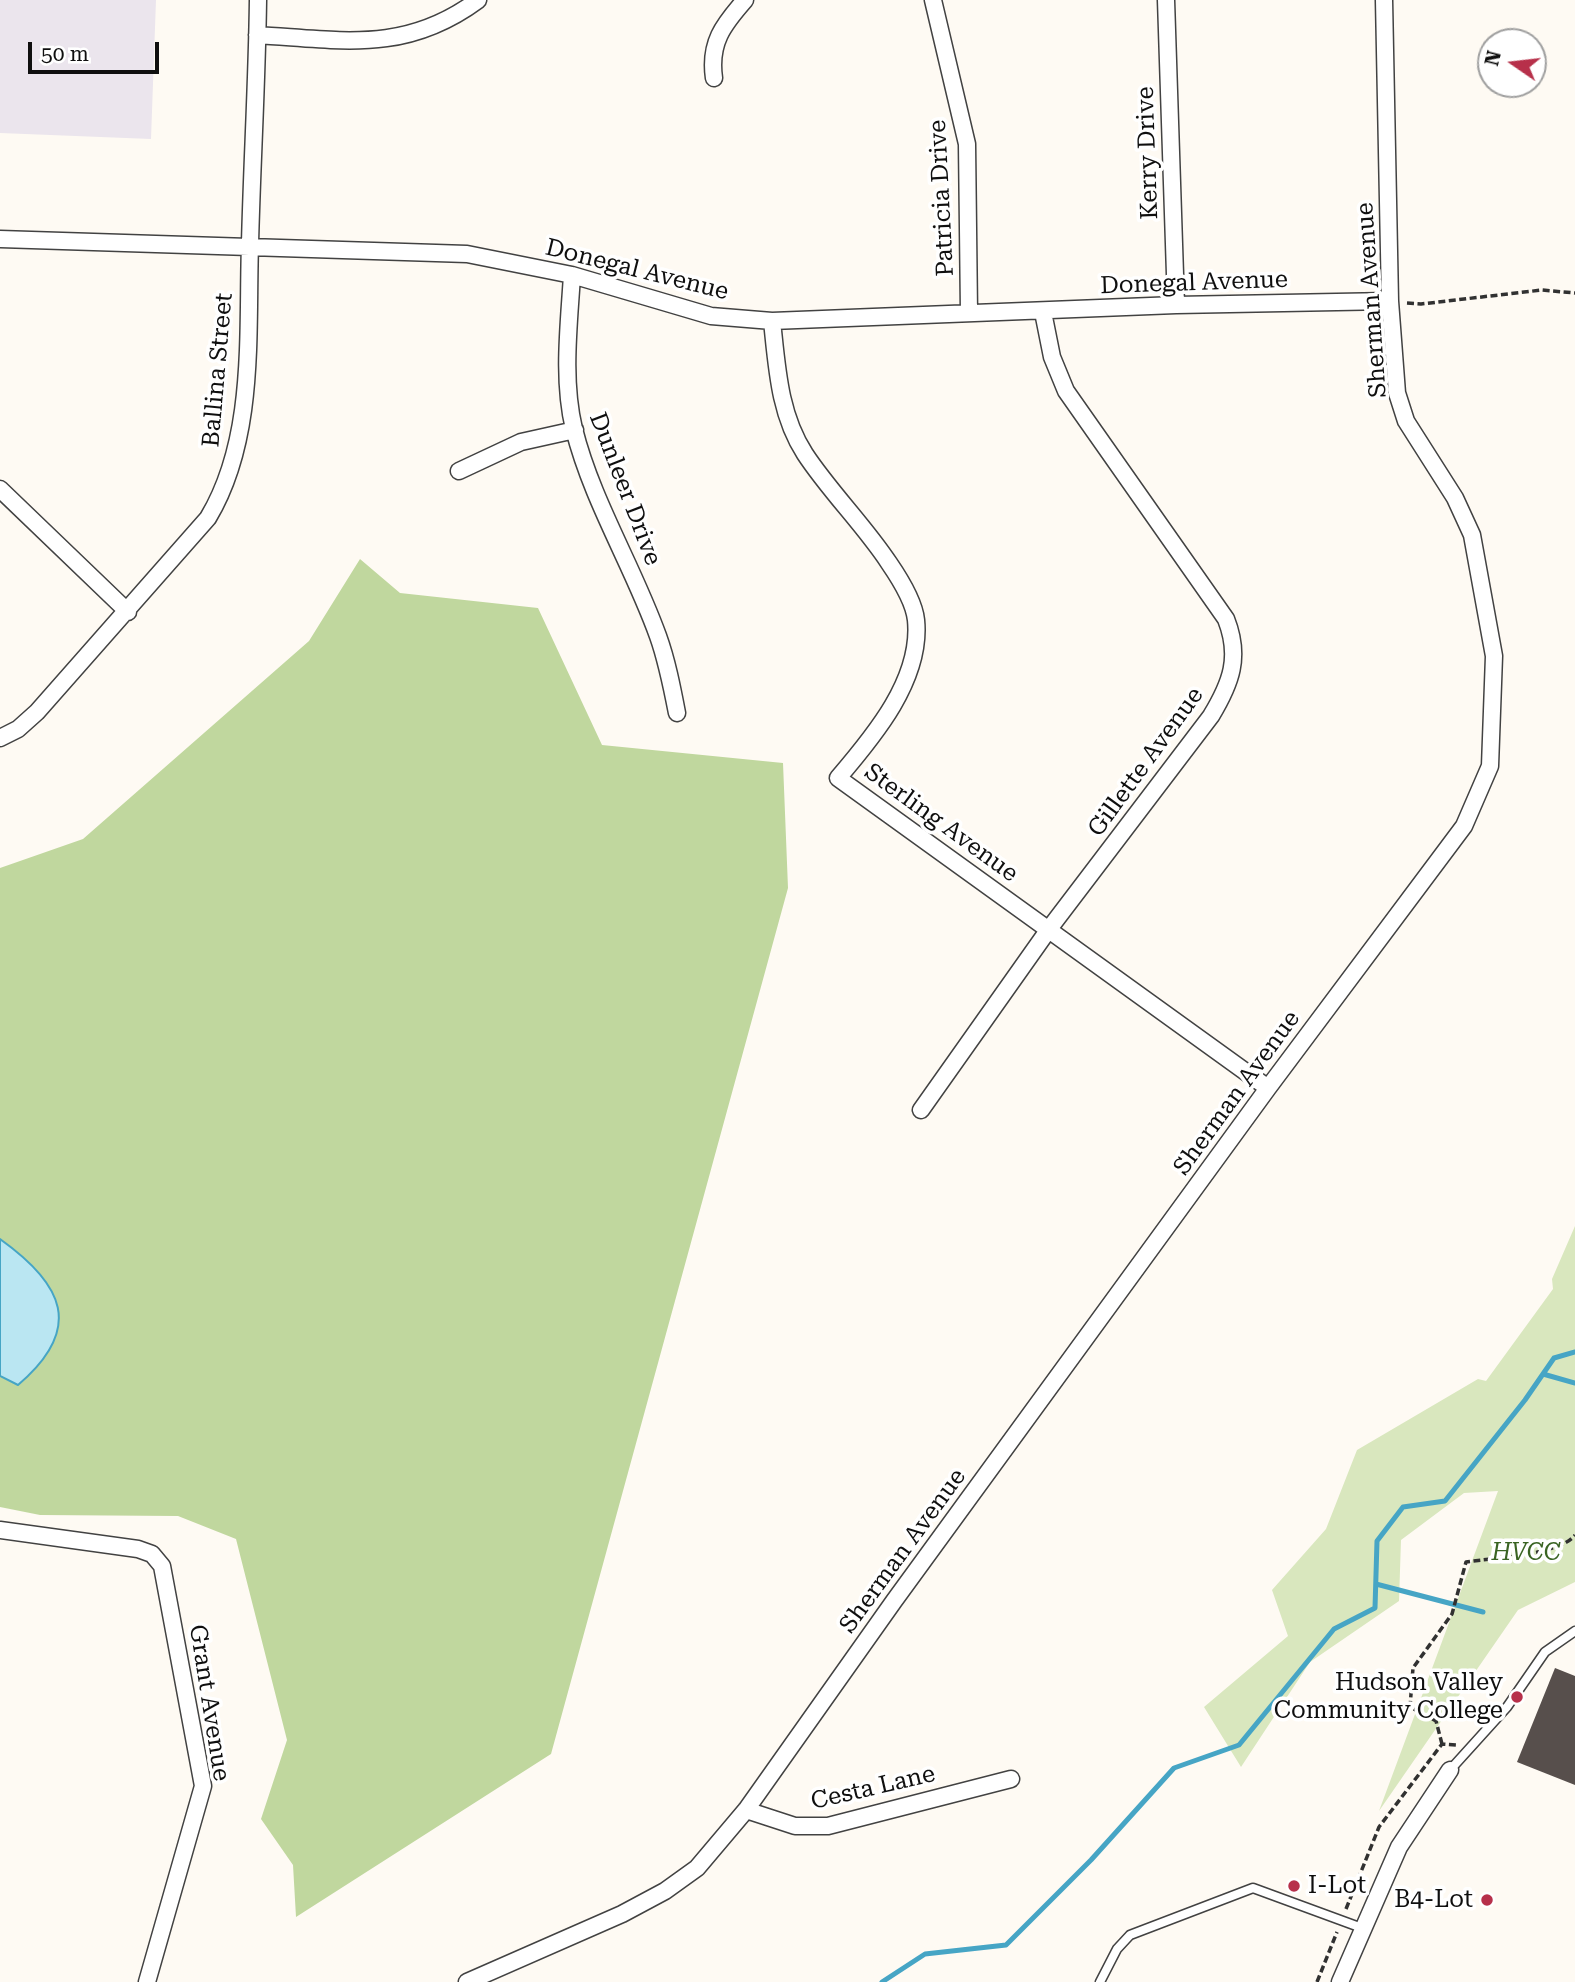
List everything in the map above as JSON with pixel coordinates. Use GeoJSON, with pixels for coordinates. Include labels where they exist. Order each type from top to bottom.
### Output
{"type":"FeatureCollection","features":[{"type":"Feature","properties":{"kind":"street","name":"Ballina Street"},"geometry":{"type":"LineString","coordinates":[[0,738],[18,729],[37,712],[128,612],[208,518],[223,494],[233,463],[241,415],[249,337],[258,0]]}},
{"type":"Feature","properties":{"kind":"street"},"geometry":{"type":"LineString","coordinates":[[257,35],[372,41],[409,36],[440,24],[478,0]]}},
{"type":"Feature","properties":{"kind":"street"},"geometry":{"type":"LineString","coordinates":[[714,78],[713,47],[721,27],[745,0]]}},
{"type":"Feature","properties":{"kind":"street","name":"Patricia Drive"},"geometry":{"type":"LineString","coordinates":[[933,0],[967,144],[970,313]]}},
{"type":"Feature","properties":{"kind":"street","name":"Kerry Drive"},"geometry":{"type":"LineString","coordinates":[[1166,0],[1176,304]]}},
{"type":"Feature","properties":{"kind":"street","name":"Sherman Avenue"},"geometry":{"type":"LineString","coordinates":[[467,1982],[622,1914],[665,1891],[696,1868],[746,1810],[894,1601],[1268,1088],[1464,826],[1490,766],[1494,656],[1481,570],[1472,535],[1455,498],[1406,421],[1397,393],[1390,301],[1384,0]]}},
{"type":"Feature","properties":{"kind":"street","name":"Donegal Avenue"},"geometry":{"type":"LineString","coordinates":[[0,239],[467,254],[572,275],[711,316],[772,321],[1043,312],[1176,304],[1390,301]]}},
{"type":"Feature","properties":{"kind":"street","name":"Dunleer Drive"},"geometry":{"type":"LineString","coordinates":[[572,275],[568,349],[570,404],[575,430],[592,480],[657,633],[677,713]]}},
{"type":"Feature","properties":{"kind":"street","name":"Gillette Avenue"},"geometry":{"type":"LineString","coordinates":[[921,1110],[1049,929],[1211,716],[1226,692],[1235,656],[1234,640],[1226,619],[1066,391],[1052,357],[1043,312]]}},
{"type":"Feature","properties":{"kind":"street","name":"Sterling Avenue"},"geometry":{"type":"LineString","coordinates":[[772,321],[779,389],[786,417],[804,453],[889,562],[909,598],[916,619],[916,651],[900,693],[838,778],[1268,1088]]}},
{"type":"Feature","properties":{"kind":"street"},"geometry":{"type":"LineString","coordinates":[[459,471],[521,442],[575,430]]}},
{"type":"Feature","properties":{"kind":"street"},"geometry":{"type":"LineString","coordinates":[[0,489],[128,612]]}},
{"type":"Feature","properties":{"kind":"street","name":"Grant Avenue"},"geometry":{"type":"LineString","coordinates":[[0,1530],[152,1554],[162,1566],[203,1786],[146,1982]]}},
{"type":"Feature","properties":{"kind":"street"},"geometry":{"type":"LineString","coordinates":[[1340,1982],[1399,1847],[1450,1770]]}},
{"type":"Feature","properties":{"kind":"street","name":"Cesta Lane"},"geometry":{"type":"LineString","coordinates":[[746,1810],[795,1826],[828,1826],[1011,1779]]}},
{"type":"Feature","properties":{"kind":"lane"},"geometry":{"type":"LineString","coordinates":[[1450,1770],[1507,1707],[1545,1652],[1575,1631]]}},
{"type":"Feature","properties":{"kind":"lane"},"geometry":{"type":"LineString","coordinates":[[1100,1982],[1117,1949],[1130,1935],[1254,1888],[1362,1928]]}},
{"type":"Feature","properties":{"kind":"path"},"geometry":{"type":"LineString","coordinates":[[1390,301],[1421,304],[1542,290],[1575,293]]}},
{"type":"Feature","properties":{"kind":"path"},"geometry":{"type":"LineString","coordinates":[[1443,1744],[1436,1721],[1410,1707],[1413,1668],[1452,1614],[1466,1562],[1539,1551],[1570,1541],[1575,1535]]}},
{"type":"Feature","properties":{"kind":"shaded area"},"geometry":{"type":"Polygon","coordinates":[[[0,0],[156,0],[151,139],[0,133],[0,0]]]}},
{"type":"Feature","properties":{"kind":"green space"},"geometry":{"type":"Polygon","coordinates":[[[360,559],[400,593],[538,608],[602,745],[783,763],[788,888],[551,1754],[296,1917],[293,1865],[261,1819],[287,1740],[236,1539],[178,1516],[40,1515],[0,1507],[0,868],[83,839],[309,641],[360,559]]]}},
{"type":"Feature","properties":{"kind":"green space","name":"HVCC"},"geometry":{"type":"Polygon","coordinates":[[[1575,1226],[1575,1582],[1518,1610],[1379,1811],[1498,1491],[1464,1493],[1401,1540],[1399,1601],[1310,1662],[1241,1767],[1204,1707],[1288,1636],[1272,1590],[1326,1529],[1357,1450],[1478,1379],[1486,1381],[1553,1289],[1552,1279],[1575,1226]]]}},
{"type":"Feature","properties":{"kind":"water"},"geometry":{"type":"Polygon","coordinates":[[[0,1239],[39,1273],[51,1290],[58,1308],[58,1326],[52,1344],[39,1364],[18,1385],[0,1376],[0,1239]]]}},
{"type":"Feature","properties":{"kind":"building"},"geometry":{"type":"Polygon","coordinates":[[[1555,1668],[1575,1676],[1575,1785],[1517,1762],[1555,1668]]]}},
{"type":"Feature","properties":{"kind":"waterway"},"geometry":{"type":"LineString","coordinates":[[882,1982],[925,1954],[1006,1945],[1091,1860],[1174,1768],[1239,1745],[1334,1629],[1375,1608],[1377,1541],[1403,1507],[1445,1501],[1525,1400],[1554,1358],[1575,1352]]}},
{"type":"Feature","properties":{"kind":"waterway"},"geometry":{"type":"LineString","coordinates":[[1543,1374],[1575,1383]]}},
{"type":"Feature","properties":{"kind":"waterway"},"geometry":{"type":"LineString","coordinates":[[1376,1584],[1483,1612]]}},
{"type":"Feature","properties":{"kind":"place","name":"Hudson Valley Community College"},"geometry":{"type":"Point","coordinates":[1517,1697]}},
{"type":"Feature","properties":{"kind":"place","name":"I-Lot"},"geometry":{"type":"Point","coordinates":[1294,1886]}},
{"type":"Feature","properties":{"kind":"place","name":"B4-Lot"},"geometry":{"type":"Point","coordinates":[1487,1900]}}]}
